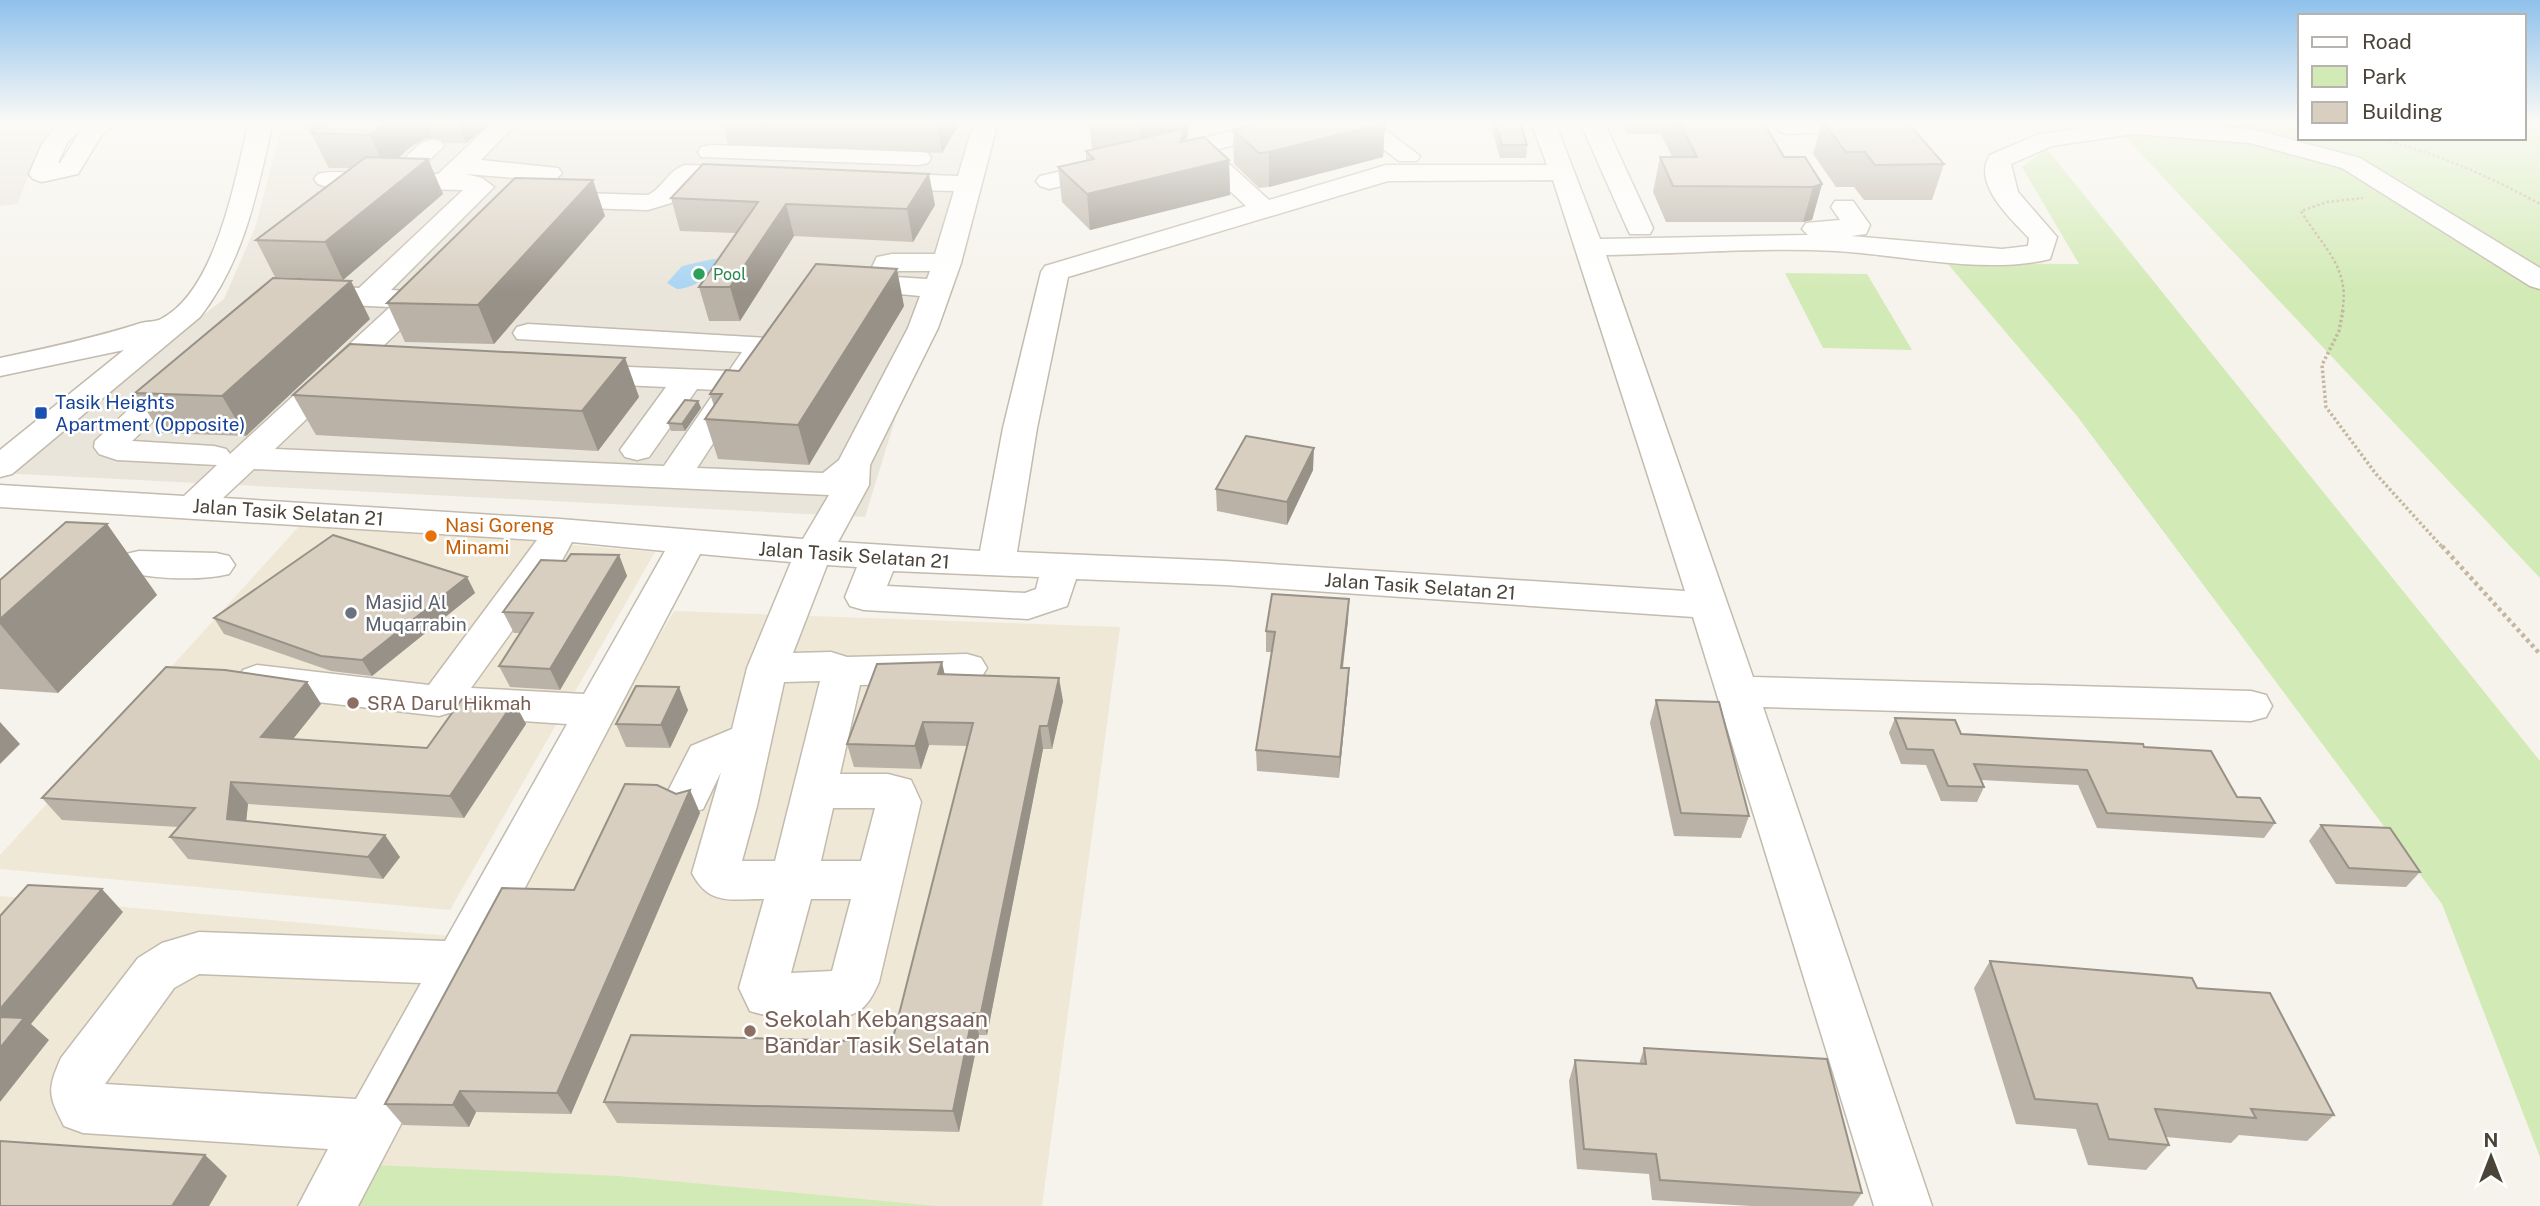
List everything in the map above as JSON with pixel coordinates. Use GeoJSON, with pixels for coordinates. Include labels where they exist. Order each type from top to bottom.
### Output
{"type":"FeatureCollection","features":[{"type":"Feature","properties":{"kind":"street"},"geometry":{"type":"LineString","coordinates":[[0,467],[190,312],[209,291],[234,229],[247,178]]}},
{"type":"Feature","properties":{"kind":"street"},"geometry":{"type":"LineString","coordinates":[[393,181],[396,178]]}},
{"type":"Feature","properties":{"kind":"street"},"geometry":{"type":"LineString","coordinates":[[327,179],[393,181],[416,178]]}},
{"type":"Feature","properties":{"kind":"street"},"geometry":{"type":"LineString","coordinates":[[367,297],[481,187],[462,178]]}},
{"type":"Feature","properties":{"kind":"street"},"geometry":{"type":"LineString","coordinates":[[485,235],[544,178]]}},
{"type":"Feature","properties":{"kind":"street"},"geometry":{"type":"LineString","coordinates":[[524,198],[641,203],[657,200],[668,194],[681,178]]}},
{"type":"Feature","properties":{"kind":"street"},"geometry":{"type":"LineString","coordinates":[[879,880],[721,880],[715,873],[767,668],[805,552],[923,328],[942,275],[970,178]]}},
{"type":"Feature","properties":{"kind":"street"},"geometry":{"type":"LineString","coordinates":[[1049,181],[1059,178]]}},
{"type":"Feature","properties":{"kind":"street"},"geometry":{"type":"LineString","coordinates":[[1240,178],[1264,209]]}},
{"type":"Feature","properties":{"kind":"street"},"geometry":{"type":"LineString","coordinates":[[996,565],[1020,428],[1055,272],[1368,178]]}},
{"type":"Feature","properties":{"kind":"street"},"geometry":{"type":"LineString","coordinates":[[1564,178],[1737,691],[1903,1206]]}},
{"type":"Feature","properties":{"kind":"street"},"geometry":{"type":"LineString","coordinates":[[1617,178],[1640,228]]}},
{"type":"Feature","properties":{"kind":"street"},"geometry":{"type":"LineString","coordinates":[[1586,238],[1834,243],[2002,257],[2040,253],[2043,237],[2014,207],[1998,178]]}},
{"type":"Feature","properties":{"kind":"street"},"geometry":{"type":"LineString","coordinates":[[2377,178],[2540,280]]}},
{"type":"Feature","properties":{"kind":"street"},"geometry":{"type":"LineString","coordinates":[[1586,238],[1640,228],[1856,228],[1857,225],[1844,207]]}},
{"type":"Feature","properties":{"kind":"street"},"geometry":{"type":"LineString","coordinates":[[194,506],[229,457],[347,363],[455,263]]}},
{"type":"Feature","properties":{"kind":"street"},"geometry":{"type":"LineString","coordinates":[[277,294],[415,300]]}},
{"type":"Feature","properties":{"kind":"street"},"geometry":{"type":"LineString","coordinates":[[0,367],[128,339],[190,312]]}},
{"type":"Feature","properties":{"kind":"street"},"geometry":{"type":"LineString","coordinates":[[527,333],[758,344],[760,348],[674,477]]}},
{"type":"Feature","properties":{"kind":"street"},"geometry":{"type":"LineString","coordinates":[[209,352],[112,441],[111,446],[117,450],[229,457],[674,477],[845,478]]}},
{"type":"Feature","properties":{"kind":"street"},"geometry":{"type":"LineString","coordinates":[[347,363],[388,365]]}},
{"type":"Feature","properties":{"kind":"street"},"geometry":{"type":"LineString","coordinates":[[551,373],[737,381]]}},
{"type":"Feature","properties":{"kind":"street"},"geometry":{"type":"LineString","coordinates":[[637,450],[688,379]]}},
{"type":"Feature","properties":{"kind":"street","name":"Jalan Tasik Selatan 21"},"geometry":{"type":"LineString","coordinates":[[0,496],[561,530],[879,558],[1239,574],[1708,605]]}},
{"type":"Feature","properties":{"kind":"street"},"geometry":{"type":"LineString","coordinates":[[439,701],[547,556],[561,530]]}},
{"type":"Feature","properties":{"kind":"street"},"geometry":{"type":"LineString","coordinates":[[327,1206],[594,710],[688,542]]}},
{"type":"Feature","properties":{"kind":"street"},"geometry":{"type":"LineString","coordinates":[[879,558],[855,597],[1028,606],[1052,597],[1060,568]]}},
{"type":"Feature","properties":{"kind":"street"},"geometry":{"type":"LineString","coordinates":[[139,563],[216,565]]}},
{"type":"Feature","properties":{"kind":"street"},"geometry":{"type":"LineString","coordinates":[[767,668],[831,666],[843,671],[967,668]]}},
{"type":"Feature","properties":{"kind":"street"},"geometry":{"type":"LineString","coordinates":[[816,791],[888,791],[899,797],[854,982],[849,990],[841,996],[768,995],[764,988],[765,976],[793,881],[843,671]]}},
{"type":"Feature","properties":{"kind":"street"},"geometry":{"type":"LineString","coordinates":[[251,680],[439,701],[594,710]]}},
{"type":"Feature","properties":{"kind":"street"},"geometry":{"type":"LineString","coordinates":[[1737,691],[2251,706]]}},
{"type":"Feature","properties":{"kind":"street"},"geometry":{"type":"LineString","coordinates":[[687,797],[706,758],[751,738]]}},
{"type":"Feature","properties":{"kind":"street"},"geometry":{"type":"LineString","coordinates":[[370,1126],[83,1108],[76,1096],[80,1075],[156,973],[179,958],[200,953],[458,963]]}},
{"type":"Feature","properties":{"kind":"path"},"geometry":{"type":"LineString","coordinates":[[2493,178],[2540,204]]}},
{"type":"Feature","properties":{"kind":"path"},"geometry":{"type":"LineString","coordinates":[[2407,196],[2327,202],[2301,211],[2315,235],[2339,264],[2345,298],[2339,331],[2322,365],[2326,407],[2376,474],[2540,654]]}},
{"type":"Feature","properties":{"kind":"shaded area"},"geometry":{"type":"Polygon","coordinates":[[[0,178],[28,178],[17,204],[0,206],[0,178]]]}},
{"type":"Feature","properties":{"kind":"shaded area"},"geometry":{"type":"Polygon","coordinates":[[[268,178],[970,178],[865,517],[0,473],[224,299],[255,228],[268,178]]]}},
{"type":"Feature","properties":{"kind":"shaded area","name":"SRA Darul Hikmah"},"geometry":{"type":"Polygon","coordinates":[[[303,522],[655,552],[450,910],[0,869],[0,855],[303,522]]]}},
{"type":"Feature","properties":{"kind":"shaded area","name":"Sekolah Kebangsaan Bandar Tasik Selatan"},"geometry":{"type":"Polygon","coordinates":[[[674,611],[1120,627],[1042,1206],[341,1206],[505,898],[674,611]]]}},
{"type":"Feature","properties":{"kind":"shaded area"},"geometry":{"type":"Polygon","coordinates":[[[0,896],[461,937],[334,1206],[0,1206],[0,896]]]}},
{"type":"Feature","properties":{"kind":"green space"},"geometry":{"type":"Polygon","coordinates":[[[2029,178],[2071,178],[2540,761],[2540,1157],[2442,904],[2077,416],[1947,263],[2079,264],[2029,178]]]}},
{"type":"Feature","properties":{"kind":"green space"},"geometry":{"type":"Polygon","coordinates":[[[2164,178],[2540,178],[2540,578],[2164,178]]]}},
{"type":"Feature","properties":{"kind":"green space"},"geometry":{"type":"Polygon","coordinates":[[[1785,273],[1867,274],[1912,350],[1823,348],[1785,273]]]}},
{"type":"Feature","properties":{"kind":"green space"},"geometry":{"type":"Polygon","coordinates":[[[374,1165],[618,1176],[936,1206],[355,1206],[374,1165]]]}},
{"type":"Feature","properties":{"kind":"water","name":"Pool"},"geometry":{"type":"Polygon","coordinates":[[[713,259],[724,260],[697,283],[677,289],[667,283],[682,266],[713,259]]]}},
{"type":"Feature","properties":{"kind":"building"},"geometry":{"type":"Polygon","coordinates":[[[338,178],[404,178],[325,242],[256,240],[338,178]]]}},
{"type":"Feature","properties":{"kind":"building"},"geometry":{"type":"Polygon","coordinates":[[[515,178],[593,180],[478,305],[387,303],[515,178]]]}},
{"type":"Feature","properties":{"kind":"building"},"geometry":{"type":"Polygon","coordinates":[[[690,178],[926,178],[907,209],[786,204],[730,287],[699,287],[758,202],[671,198],[690,178]]]}},
{"type":"Feature","properties":{"kind":"building"},"geometry":{"type":"Polygon","coordinates":[[[1070,178],[1153,178],[1087,194],[1070,178]]]}},
{"type":"Feature","properties":{"kind":"building"},"geometry":{"type":"Polygon","coordinates":[[[1670,178],[1818,178],[1822,184],[1813,187],[1673,186],[1670,178]]]}},
{"type":"Feature","properties":{"kind":"building"},"geometry":{"type":"Polygon","coordinates":[[[816,264],[897,269],[798,425],[705,419],[722,394],[710,394],[726,370],[739,371],[816,264]]]}},
{"type":"Feature","properties":{"kind":"building"},"geometry":{"type":"Polygon","coordinates":[[[273,278],[351,281],[222,396],[135,393],[273,278]]]}},
{"type":"Feature","properties":{"kind":"building"},"geometry":{"type":"Polygon","coordinates":[[[350,344],[625,358],[582,411],[293,395],[350,344]]]}},
{"type":"Feature","properties":{"kind":"building"},"geometry":{"type":"Polygon","coordinates":[[[685,400],[698,401],[682,424],[668,423],[685,400]]]}},
{"type":"Feature","properties":{"kind":"building"},"geometry":{"type":"Polygon","coordinates":[[[1246,436],[1314,448],[1287,502],[1216,489],[1246,436]]]}},
{"type":"Feature","properties":{"kind":"building"},"geometry":{"type":"Polygon","coordinates":[[[66,522],[107,524],[0,619],[0,580],[66,522]]]}},
{"type":"Feature","properties":{"kind":"building","name":"Masjid Al Muqarrabin"},"geometry":{"type":"Polygon","coordinates":[[[333,535],[467,577],[362,660],[321,656],[214,618],[333,535]]]}},
{"type":"Feature","properties":{"kind":"building"},"geometry":{"type":"Polygon","coordinates":[[[571,554],[619,555],[550,669],[499,666],[533,613],[503,612],[541,560],[566,561],[571,554]]]}},
{"type":"Feature","properties":{"kind":"building"},"geometry":{"type":"Polygon","coordinates":[[[1272,594],[1349,599],[1341,668],[1349,668],[1340,757],[1256,750],[1275,632],[1266,631],[1272,594]]]}},
{"type":"Feature","properties":{"kind":"building"},"geometry":{"type":"Polygon","coordinates":[[[942,662],[938,674],[1059,678],[1048,726],[1040,726],[981,1013],[973,1013],[953,1111],[604,1102],[631,1035],[892,1042],[973,723],[923,722],[915,746],[847,744],[877,664],[942,662]]]}},
{"type":"Feature","properties":{"kind":"building"},"geometry":{"type":"Polygon","coordinates":[[[166,667],[225,670],[307,682],[261,737],[427,748],[462,699],[514,702],[450,796],[231,782],[227,819],[385,835],[368,857],[170,837],[195,808],[42,798],[166,667]]]}},
{"type":"Feature","properties":{"kind":"building"},"geometry":{"type":"Polygon","coordinates":[[[636,686],[679,687],[661,725],[616,724],[636,686]]]}},
{"type":"Feature","properties":{"kind":"building"},"geometry":{"type":"Polygon","coordinates":[[[1656,700],[1719,702],[1749,816],[1681,813],[1656,700]]]}},
{"type":"Feature","properties":{"kind":"building"},"geometry":{"type":"Polygon","coordinates":[[[1895,718],[1955,720],[1961,734],[2143,744],[2144,747],[2211,751],[2237,797],[2260,798],[2275,823],[2107,813],[2087,770],[1974,764],[1984,787],[1948,786],[1933,750],[1907,749],[1895,718]]]}},
{"type":"Feature","properties":{"kind":"building"},"geometry":{"type":"Polygon","coordinates":[[[625,784],[657,785],[676,794],[690,790],[557,1093],[460,1091],[453,1105],[385,1104],[502,888],[574,890],[625,784]]]}},
{"type":"Feature","properties":{"kind":"building"},"geometry":{"type":"Polygon","coordinates":[[[2321,825],[2390,828],[2420,872],[2349,868],[2321,825]]]}},
{"type":"Feature","properties":{"kind":"building"},"geometry":{"type":"Polygon","coordinates":[[[28,885],[102,889],[0,1009],[0,916],[28,885]]]}},
{"type":"Feature","properties":{"kind":"building"},"geometry":{"type":"Polygon","coordinates":[[[1990,961],[2192,978],[2197,988],[2270,993],[2334,1115],[2251,1109],[2256,1118],[2155,1109],[2169,1145],[2109,1139],[2097,1104],[2035,1099],[1990,961]]]}},
{"type":"Feature","properties":{"kind":"building"},"geometry":{"type":"Polygon","coordinates":[[[0,1017],[24,1018],[0,1048],[0,1017]]]}},
{"type":"Feature","properties":{"kind":"building"},"geometry":{"type":"Polygon","coordinates":[[[1644,1048],[1827,1059],[1862,1193],[1660,1180],[1656,1154],[1584,1149],[1575,1060],[1646,1064],[1644,1048]]]}},
{"type":"Feature","properties":{"kind":"building"},"geometry":{"type":"Polygon","coordinates":[[[0,1141],[205,1155],[172,1206],[0,1206],[0,1141]]]}},
{"type":"Feature","properties":{"kind":"place","name":"Pool"},"geometry":{"type":"Point","coordinates":[699,274]}},
{"type":"Feature","properties":{"kind":"place","name":"Tasik Heights Apartment (Opposite)"},"geometry":{"type":"Point","coordinates":[41,413]}},
{"type":"Feature","properties":{"kind":"place","name":"Nasi Goreng Minami"},"geometry":{"type":"Point","coordinates":[431,536]}},
{"type":"Feature","properties":{"kind":"place","name":"Masjid Al Muqarrabin"},"geometry":{"type":"Point","coordinates":[351,613]}},
{"type":"Feature","properties":{"kind":"place","name":"SRA Darul Hikmah"},"geometry":{"type":"Point","coordinates":[353,703]}},
{"type":"Feature","properties":{"kind":"place","name":"Sekolah Kebangsaan Bandar Tasik Selatan"},"geometry":{"type":"Point","coordinates":[750,1031]}}]}
